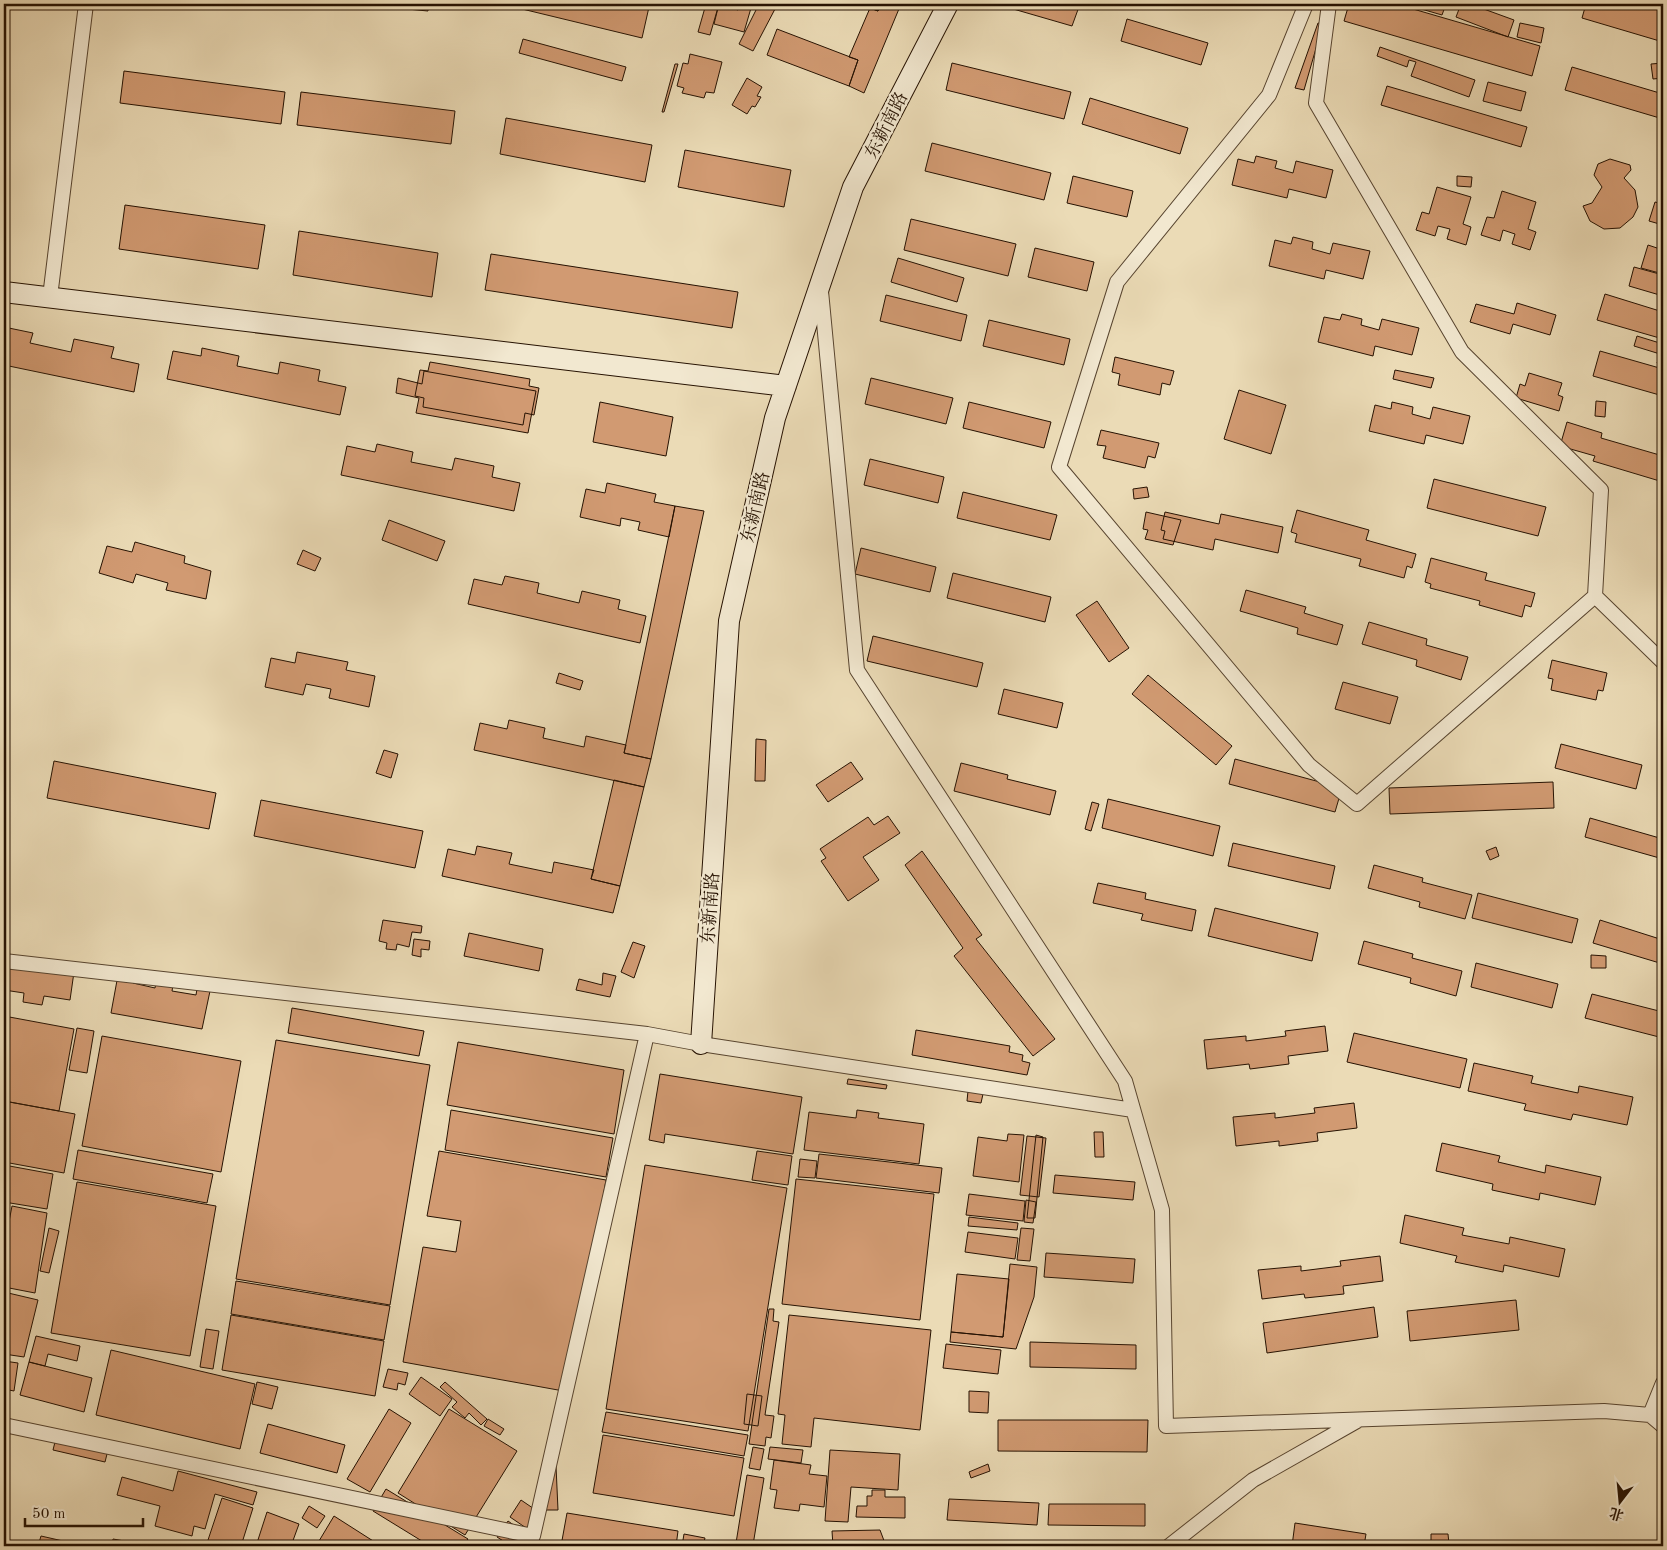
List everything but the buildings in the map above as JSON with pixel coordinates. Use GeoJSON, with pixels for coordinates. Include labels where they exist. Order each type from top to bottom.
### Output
{"type":"FeatureCollection","features":[{"type":"Feature","properties":{"kind":"main road","name":"东新南路"},"geometry":{"type":"LineString","coordinates":[[701,1044],[729,621],[775,418],[853,187],[948,4]]}},
{"type":"Feature","properties":{"kind":"main road"},"geometry":{"type":"LineString","coordinates":[[4,292],[786,386]]}},
{"type":"Feature","properties":{"kind":"street"},"geometry":{"type":"LineString","coordinates":[[50,297],[86,4]]}},
{"type":"Feature","properties":{"kind":"street"},"geometry":{"type":"LineString","coordinates":[[1306,4],[1269,95],[1117,282],[1059,467],[1309,765],[1358,804],[1595,596],[1601,490],[1462,352],[1316,103],[1329,4]]}},
{"type":"Feature","properties":{"kind":"street"},"geometry":{"type":"LineString","coordinates":[[820,284],[857,670],[1125,1081],[1162,1210],[1166,1426],[1604,1411],[1650,1415],[1663,1426]]}},
{"type":"Feature","properties":{"kind":"street"},"geometry":{"type":"LineString","coordinates":[[1595,596],[1663,662]]}},
{"type":"Feature","properties":{"kind":"street"},"geometry":{"type":"LineString","coordinates":[[4,961],[647,1034],[701,1044],[1133,1110]]}},
{"type":"Feature","properties":{"kind":"street"},"geometry":{"type":"LineString","coordinates":[[4,1425],[533,1536],[647,1034]]}},
{"type":"Feature","properties":{"kind":"street"},"geometry":{"type":"LineString","coordinates":[[1650,1415],[1663,1383]]}},
{"type":"Feature","properties":{"kind":"street"},"geometry":{"type":"LineString","coordinates":[[1170,1546],[1252,1480],[1360,1420]]}}]}
